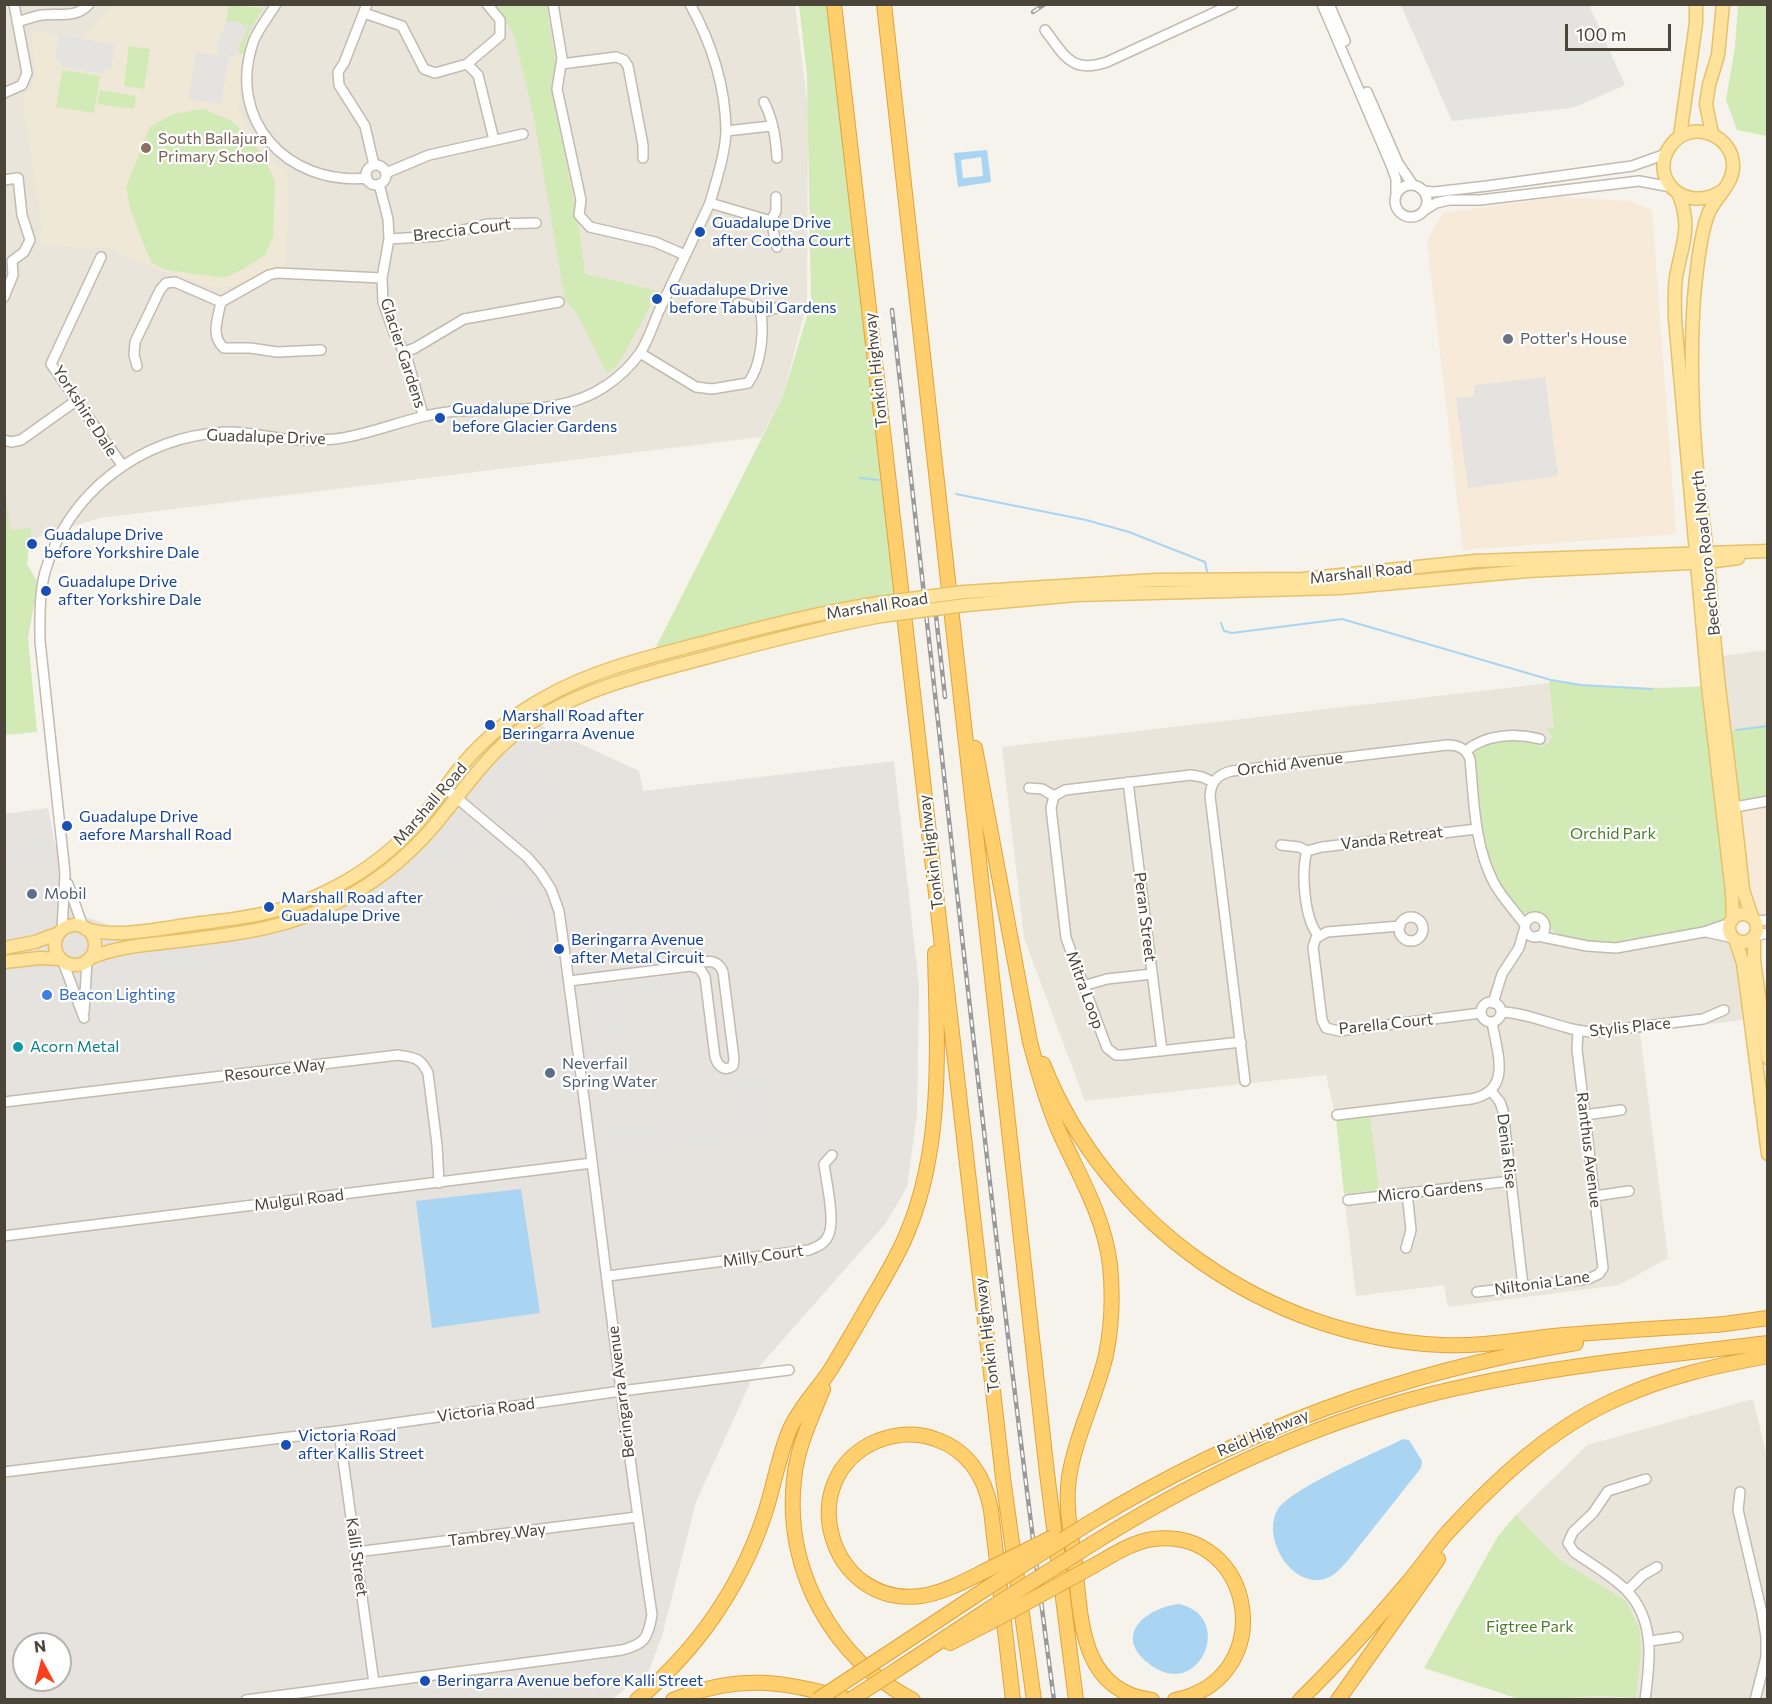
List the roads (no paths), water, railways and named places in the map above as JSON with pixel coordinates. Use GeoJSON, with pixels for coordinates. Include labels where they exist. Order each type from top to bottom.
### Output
{"type":"FeatureCollection","features":[{"type":"Feature","properties":{"kind":"highway","name":"Tonkin Highway"},"geometry":{"type":"LineString","coordinates":[[834,4],[1003,1478],[1034,1700]]}},
{"type":"Feature","properties":{"kind":"highway"},"geometry":{"type":"LineString","coordinates":[[884,4],[1047,1473],[1076,1700]]}},
{"type":"Feature","properties":{"kind":"highway"},"geometry":{"type":"LineString","coordinates":[[955,639],[1030,1042],[1057,1126],[1098,1215],[1107,1250],[1112,1285],[1112,1309],[1105,1356],[1074,1452],[1069,1481],[1068,1509],[1083,1634],[1091,1657],[1105,1677],[1125,1691],[1152,1700]]}},
{"type":"Feature","properties":{"kind":"highway"},"geometry":{"type":"LineString","coordinates":[[638,1700],[688,1650],[733,1587],[756,1540],[783,1445],[792,1425],[830,1370],[873,1298],[908,1232],[926,1171],[932,1133],[937,1058],[934,933],[907,645]]}},
{"type":"Feature","properties":{"kind":"highway"},"geometry":{"type":"LineString","coordinates":[[1021,994],[1047,1074],[1072,1124],[1104,1170],[1141,1212],[1183,1249],[1230,1281],[1271,1303],[1359,1334],[1396,1341],[1443,1345],[1726,1324]]}},
{"type":"Feature","properties":{"kind":"highway","name":"Reid Highway"},"geometry":{"type":"LineString","coordinates":[[1089,1521],[1204,1459],[1264,1431],[1325,1407],[1409,1379],[1537,1349],[1767,1318]]}},
{"type":"Feature","properties":{"kind":"highway","name":"Reid Highway"},"geometry":{"type":"LineString","coordinates":[[990,1615],[1092,1544],[1174,1495],[1222,1470],[1291,1440],[1373,1411],[1499,1379],[1767,1343]]}},
{"type":"Feature","properties":{"kind":"highway"},"geometry":{"type":"LineString","coordinates":[[1300,1700],[1407,1584],[1448,1533],[1505,1475],[1543,1443],[1617,1398],[1662,1380],[1704,1368],[1767,1356]]}},
{"type":"Feature","properties":{"kind":"highway"},"geometry":{"type":"LineString","coordinates":[[830,1370],[798,1453],[794,1480],[793,1518],[801,1564],[819,1607],[839,1638],[858,1660],[879,1678],[913,1700]]}},
{"type":"Feature","properties":{"kind":"highway"},"geometry":{"type":"LineString","coordinates":[[1013,1700],[991,1510],[985,1486],[973,1465],[960,1452],[945,1443],[927,1437],[897,1435],[874,1443],[859,1452],[846,1465],[834,1486],[830,1497],[828,1522],[839,1556],[864,1582],[891,1594],[921,1596],[933,1593],[985,1571],[1089,1521]]}},
{"type":"Feature","properties":{"kind":"highway"},"geometry":{"type":"LineString","coordinates":[[1338,1700],[1477,1504]]}},
{"type":"Feature","properties":{"kind":"highway"},"geometry":{"type":"LineString","coordinates":[[817,1700],[1089,1521]]}},
{"type":"Feature","properties":{"kind":"highway"},"geometry":{"type":"LineString","coordinates":[[673,1700],[714,1687],[754,1682],[795,1685],[850,1700],[990,1615],[1142,1541],[1173,1539],[1190,1543],[1212,1554],[1229,1572],[1242,1599],[1244,1617],[1242,1641],[1228,1668],[1216,1681],[1195,1694],[1175,1700]]}},
{"type":"Feature","properties":{"kind":"main road"},"geometry":{"type":"LineString","coordinates":[[1680,136],[1696,23],[1696,4]]}},
{"type":"Feature","properties":{"kind":"main road"},"geometry":{"type":"LineString","coordinates":[[1712,134],[1706,104],[1718,55],[1723,17],[1722,4]]}},
{"type":"Feature","properties":{"kind":"main road"},"geometry":{"type":"LineString","coordinates":[[1701,131],[1722,140],[1732,158],[1733,168],[1731,178],[1722,191],[1701,200],[1690,199],[1675,191],[1666,177],[1664,166],[1671,144],[1680,136],[1701,131]]}},
{"type":"Feature","properties":{"kind":"main road","name":"Beechboro Road North"},"geometry":{"type":"LineString","coordinates":[[1675,191],[1686,211],[1686,230],[1676,279],[1675,319],[1719,687],[1728,809],[1731,921]]}},
{"type":"Feature","properties":{"kind":"main road","name":"Beechboro Road North"},"geometry":{"type":"LineString","coordinates":[[1703,558],[1696,461],[1692,347],[1694,297],[1700,250],[1708,213],[1722,191]]}},
{"type":"Feature","properties":{"kind":"main road","name":"Marshall Road"},"geometry":{"type":"LineString","coordinates":[[84,928],[104,933],[144,930],[242,918],[297,904],[341,884],[381,858],[409,832],[475,751],[501,726],[546,696],[579,681],[651,657],[720,639],[964,592],[1156,580],[1302,579],[1475,561],[1743,558],[1765,552]]}},
{"type":"Feature","properties":{"kind":"main road","name":"Marshall Road"},"geometry":{"type":"LineString","coordinates":[[89,959],[122,947],[264,929],[321,911],[357,892],[390,869],[420,842],[486,761],[511,738],[539,718],[577,698],[614,684],[880,610],[1076,595],[1340,588],[1703,558]]}},
{"type":"Feature","properties":{"kind":"main road","name":"Beechboro Road North"},"geometry":{"type":"LineString","coordinates":[[1728,809],[1743,890],[1758,919]]}},
{"type":"Feature","properties":{"kind":"main road"},"geometry":{"type":"LineString","coordinates":[[1767,1058],[1754,961],[1759,935],[1758,919],[1744,914],[1731,921],[1730,931],[1743,963],[1767,1154]]}},
{"type":"Feature","properties":{"kind":"main road"},"geometry":{"type":"LineString","coordinates":[[4,948],[35,942],[72,926],[84,928],[93,937],[94,944],[89,959],[74,965],[40,958],[4,962]]}},
{"type":"Feature","properties":{"kind":"main road"},"geometry":{"type":"LineString","coordinates":[[61,931],[55,946],[62,961]]}},
{"type":"Feature","properties":{"kind":"main road"},"geometry":{"type":"LineString","coordinates":[[1734,939],[1747,941],[1759,935]]}},
{"type":"Feature","properties":{"kind":"street"},"geometry":{"type":"LineString","coordinates":[[17,22],[42,15],[65,16],[83,11],[88,4]]}},
{"type":"Feature","properties":{"kind":"street"},"geometry":{"type":"LineString","coordinates":[[276,4],[254,39],[247,89],[252,114],[269,142],[304,168],[347,180],[367,178]]}},
{"type":"Feature","properties":{"kind":"street"},"geometry":{"type":"LineString","coordinates":[[374,165],[365,126],[339,85],[338,72],[344,63],[366,9],[402,26],[424,69],[435,73],[467,64],[500,36],[500,20],[487,4]]}},
{"type":"Feature","properties":{"kind":"street"},"geometry":{"type":"LineString","coordinates":[[553,4],[562,58],[557,89],[581,200],[579,215],[590,227],[655,242],[685,255]]}},
{"type":"Feature","properties":{"kind":"street","name":"Guadalupe Drive"},"geometry":{"type":"LineString","coordinates":[[61,931],[65,873],[40,641],[40,603],[45,573],[62,531],[86,498],[122,465],[175,440],[196,435],[228,432],[298,440],[337,438],[423,415],[458,411],[543,408],[578,400],[607,386],[640,353],[710,203],[717,180],[726,131],[722,84],[716,58],[690,4]]}},
{"type":"Feature","properties":{"kind":"street"},"geometry":{"type":"LineString","coordinates":[[1046,30],[1073,64],[1089,67],[1107,62],[1233,4]]}},
{"type":"Feature","properties":{"kind":"street"},"geometry":{"type":"LineString","coordinates":[[1322,4],[1391,165],[1396,179],[1395,203],[1403,215],[1413,217],[1436,203],[1449,200],[1480,200],[1628,182],[1648,182],[1675,191]]}},
{"type":"Feature","properties":{"kind":"street"},"geometry":{"type":"LineString","coordinates":[[1329,4],[1398,163],[1413,185],[1423,191],[1434,192],[1487,186],[1632,166],[1666,154]]}},
{"type":"Feature","properties":{"kind":"street"},"geometry":{"type":"LineString","coordinates":[[4,93],[11,92],[22,85],[27,73],[17,22],[11,6]]}},
{"type":"Feature","properties":{"kind":"street"},"geometry":{"type":"LineString","coordinates":[[561,64],[616,57],[624,60],[628,66],[641,134],[643,158]]}},
{"type":"Feature","properties":{"kind":"street"},"geometry":{"type":"LineString","coordinates":[[467,64],[478,75],[494,140]]}},
{"type":"Feature","properties":{"kind":"street"},"geometry":{"type":"LineString","coordinates":[[764,102],[776,138],[777,158]]}},
{"type":"Feature","properties":{"kind":"street"},"geometry":{"type":"LineString","coordinates":[[726,131],[771,126]]}},
{"type":"Feature","properties":{"kind":"street"},"geometry":{"type":"LineString","coordinates":[[386,173],[429,155],[523,135]]}},
{"type":"Feature","properties":{"kind":"street"},"geometry":{"type":"LineString","coordinates":[[374,165],[383,167],[386,173],[385,179],[379,184],[372,183],[367,178],[369,168],[374,165]]}},
{"type":"Feature","properties":{"kind":"street"},"geometry":{"type":"LineString","coordinates":[[4,180],[18,178],[22,215],[30,240],[24,252],[8,260],[13,275],[4,297]]}},
{"type":"Feature","properties":{"kind":"street","name":"Glacier Gardens"},"geometry":{"type":"LineString","coordinates":[[379,184],[388,219],[389,239],[382,278],[383,302],[393,333],[404,352],[423,415]]}},
{"type":"Feature","properties":{"kind":"street"},"geometry":{"type":"LineString","coordinates":[[1396,194],[1401,189],[1413,185]]}},
{"type":"Feature","properties":{"kind":"street"},"geometry":{"type":"LineString","coordinates":[[1423,191],[1427,200],[1425,210]]}},
{"type":"Feature","properties":{"kind":"street"},"geometry":{"type":"LineString","coordinates":[[776,197],[776,211],[771,221],[777,247]]}},
{"type":"Feature","properties":{"kind":"street"},"geometry":{"type":"LineString","coordinates":[[710,203],[771,221]]}},
{"type":"Feature","properties":{"kind":"street","name":"Breccia Court"},"geometry":{"type":"LineString","coordinates":[[389,239],[439,236],[487,224],[536,223]]}},
{"type":"Feature","properties":{"kind":"street","name":"Yorkshire Dale"},"geometry":{"type":"LineString","coordinates":[[100,257],[51,364],[122,465]]}},
{"type":"Feature","properties":{"kind":"street"},"geometry":{"type":"LineString","coordinates":[[221,302],[269,275],[277,273],[382,278]]}},
{"type":"Feature","properties":{"kind":"street"},"geometry":{"type":"LineString","coordinates":[[137,366],[134,355],[135,342],[160,290],[166,283],[174,282],[221,302]]}},
{"type":"Feature","properties":{"kind":"street"},"geometry":{"type":"LineString","coordinates":[[221,302],[215,334],[217,342],[224,348],[250,348],[277,352],[321,350]]}},
{"type":"Feature","properties":{"kind":"street"},"geometry":{"type":"LineString","coordinates":[[404,352],[464,319],[559,302]]}},
{"type":"Feature","properties":{"kind":"street"},"geometry":{"type":"LineString","coordinates":[[738,303],[748,305],[761,313]]}},
{"type":"Feature","properties":{"kind":"street"},"geometry":{"type":"LineString","coordinates":[[761,313],[776,308],[789,309]]}},
{"type":"Feature","properties":{"kind":"street"},"geometry":{"type":"LineString","coordinates":[[640,353],[696,387],[712,389],[747,383],[755,373],[763,330],[761,313]]}},
{"type":"Feature","properties":{"kind":"street"},"geometry":{"type":"LineString","coordinates":[[4,440],[12,442],[21,440],[77,400]]}},
{"type":"Feature","properties":{"kind":"street"},"geometry":{"type":"LineString","coordinates":[[1540,739],[1519,735],[1486,739],[1466,750],[1470,759],[1481,850],[1491,876],[1529,934],[1587,946],[1616,948],[1704,932],[1731,921]]}},
{"type":"Feature","properties":{"kind":"street","name":"Orchid Avenue"},"geometry":{"type":"LineString","coordinates":[[1213,782],[1226,772],[1447,745],[1466,750]]}},
{"type":"Feature","properties":{"kind":"street"},"geometry":{"type":"LineString","coordinates":[[1029,788],[1042,789],[1054,796],[1065,790],[1191,775],[1213,782],[1210,796],[1245,1081]]}},
{"type":"Feature","properties":{"kind":"street","name":"Peran Street"},"geometry":{"type":"LineString","coordinates":[[1128,782],[1162,1051]]}},
{"type":"Feature","properties":{"kind":"street","name":"Beringarra Avenue"},"geometry":{"type":"LineString","coordinates":[[246,1700],[288,1697],[374,1683],[622,1650],[638,1646],[645,1637],[652,1614],[637,1517],[608,1276],[559,911],[551,889],[528,857],[445,788]]}},
{"type":"Feature","properties":{"kind":"street","name":"Mitra Loop"},"geometry":{"type":"LineString","coordinates":[[1054,796],[1051,808],[1066,938],[1104,1041],[1112,1052],[1123,1055],[1240,1042]]}},
{"type":"Feature","properties":{"kind":"street"},"geometry":{"type":"LineString","coordinates":[[1728,809],[1767,801]]}},
{"type":"Feature","properties":{"kind":"street","name":"Vanda Retreat"},"geometry":{"type":"LineString","coordinates":[[1281,845],[1299,847],[1307,851],[1322,847],[1477,829]]}},
{"type":"Feature","properties":{"kind":"street"},"geometry":{"type":"LineString","coordinates":[[1307,851],[1304,873],[1309,916],[1311,925],[1318,936],[1327,932],[1400,926]]}},
{"type":"Feature","properties":{"kind":"street","name":"Guadalupe Drive"},"geometry":{"type":"LineString","coordinates":[[65,873],[84,928]]}},
{"type":"Feature","properties":{"kind":"street"},"geometry":{"type":"LineString","coordinates":[[1514,909],[1539,918],[1563,940]]}},
{"type":"Feature","properties":{"kind":"street"},"geometry":{"type":"LineString","coordinates":[[1493,1003],[1502,974],[1519,948],[1528,920],[1533,917]]}},
{"type":"Feature","properties":{"kind":"street"},"geometry":{"type":"LineString","coordinates":[[1519,948],[1543,932],[1544,922]]}},
{"type":"Feature","properties":{"kind":"street"},"geometry":{"type":"LineString","coordinates":[[1704,932],[1734,939]]}},
{"type":"Feature","properties":{"kind":"street","name":"Parella Court"},"geometry":{"type":"LineString","coordinates":[[1318,936],[1313,947],[1322,1020],[1326,1028],[1339,1031],[1481,1013]]}},
{"type":"Feature","properties":{"kind":"street"},"geometry":{"type":"LineString","coordinates":[[62,961],[84,1018],[89,959]]}},
{"type":"Feature","properties":{"kind":"street"},"geometry":{"type":"LineString","coordinates":[[569,981],[691,966],[710,961],[720,965],[723,972],[734,1059],[733,1066],[729,1068],[721,1067],[716,1057],[705,977],[700,969],[691,966]]}},
{"type":"Feature","properties":{"kind":"street"},"geometry":{"type":"LineString","coordinates":[[1083,986],[1107,979],[1152,974]]}},
{"type":"Feature","properties":{"kind":"street"},"geometry":{"type":"LineString","coordinates":[[1493,1003],[1499,1006],[1501,1012],[1499,1018],[1492,1022],[1485,1020],[1481,1013],[1484,1005],[1493,1003]]}},
{"type":"Feature","properties":{"kind":"street","name":"Stylis Place"},"geometry":{"type":"LineString","coordinates":[[1501,1012],[1521,1014],[1578,1031],[1614,1030],[1703,1019],[1724,1010]]}},
{"type":"Feature","properties":{"kind":"street","name":"Denia Rise"},"geometry":{"type":"LineString","coordinates":[[1492,1022],[1499,1073],[1498,1082],[1491,1091],[1500,1102],[1503,1111],[1523,1286]]}},
{"type":"Feature","properties":{"kind":"street","name":"Ranthus Avenue"},"geometry":{"type":"LineString","coordinates":[[1578,1031],[1576,1049],[1604,1268]]}},
{"type":"Feature","properties":{"kind":"street","name":"Resource Way"},"geometry":{"type":"LineString","coordinates":[[4,1102],[398,1055],[415,1058],[423,1063],[428,1073],[439,1183]]}},
{"type":"Feature","properties":{"kind":"street"},"geometry":{"type":"LineString","coordinates":[[1337,1115],[1471,1099],[1484,1096],[1491,1091]]}},
{"type":"Feature","properties":{"kind":"street"},"geometry":{"type":"LineString","coordinates":[[1585,1115],[1621,1110]]}},
{"type":"Feature","properties":{"kind":"street","name":"Milly Court"},"geometry":{"type":"LineString","coordinates":[[608,1276],[809,1250],[820,1246],[828,1237],[831,1227],[824,1164],[832,1155]]}},
{"type":"Feature","properties":{"kind":"street","name":"Mulgul Road"},"geometry":{"type":"LineString","coordinates":[[4,1236],[592,1163]]}},
{"type":"Feature","properties":{"kind":"street","name":"Micro Gardens"},"geometry":{"type":"LineString","coordinates":[[1348,1200],[1511,1181]]}},
{"type":"Feature","properties":{"kind":"street"},"geometry":{"type":"LineString","coordinates":[[1595,1196],[1629,1191]]}},
{"type":"Feature","properties":{"kind":"street"},"geometry":{"type":"LineString","coordinates":[[1406,1248],[1411,1230],[1407,1193]]}},
{"type":"Feature","properties":{"kind":"street","name":"Niltonia Lane"},"geometry":{"type":"LineString","coordinates":[[1477,1292],[1588,1279],[1599,1274],[1604,1268]]}},
{"type":"Feature","properties":{"kind":"street","name":"Victoria Road"},"geometry":{"type":"LineString","coordinates":[[4,1472],[339,1431],[789,1370]]}},
{"type":"Feature","properties":{"kind":"street","name":"Kalli Street"},"geometry":{"type":"LineString","coordinates":[[339,1431],[374,1683]]}},
{"type":"Feature","properties":{"kind":"street"},"geometry":{"type":"LineString","coordinates":[[1645,1700],[1650,1641],[1644,1618],[1627,1591],[1574,1552],[1568,1543],[1574,1532],[1593,1513],[1608,1491],[1646,1479]]}},
{"type":"Feature","properties":{"kind":"street"},"geometry":{"type":"LineString","coordinates":[[1740,1492],[1738,1510],[1766,1637],[1763,1688],[1755,1700]]}},
{"type":"Feature","properties":{"kind":"street","name":"Tambrey Way"},"geometry":{"type":"LineString","coordinates":[[356,1552],[637,1517]]}},
{"type":"Feature","properties":{"kind":"street"},"geometry":{"type":"LineString","coordinates":[[1627,1591],[1643,1575],[1658,1567]]}},
{"type":"Feature","properties":{"kind":"street"},"geometry":{"type":"LineString","coordinates":[[1650,1641],[1678,1636]]}},
{"type":"Feature","properties":{"kind":"water"},"geometry":{"type":"Polygon","coordinates":[[[987,150],[991,182],[958,187],[954,153],[987,150]],[[981,157],[961,160],[963,178],[983,176],[981,157]]]}},
{"type":"Feature","properties":{"kind":"water"},"geometry":{"type":"Polygon","coordinates":[[[521,1189],[540,1313],[432,1328],[416,1201],[521,1189]]]}},
{"type":"Feature","properties":{"kind":"water"},"geometry":{"type":"Polygon","coordinates":[[[1403,1439],[1409,1440],[1422,1461],[1421,1468],[1349,1559],[1336,1572],[1328,1578],[1319,1580],[1307,1579],[1297,1573],[1280,1555],[1276,1543],[1273,1531],[1278,1509],[1286,1500],[1317,1481],[1403,1439]]]}},
{"type":"Feature","properties":{"kind":"water"},"geometry":{"type":"Polygon","coordinates":[[[1179,1604],[1196,1612],[1206,1624],[1208,1639],[1204,1654],[1195,1666],[1182,1673],[1166,1673],[1148,1663],[1138,1653],[1133,1643],[1134,1633],[1138,1624],[1145,1617],[1155,1611],[1179,1604]]]}},
{"type":"Feature","properties":{"kind":"waterway"},"geometry":{"type":"LineString","coordinates":[[860,478],[879,480]]}},
{"type":"Feature","properties":{"kind":"waterway"},"geometry":{"type":"LineString","coordinates":[[956,494],[1086,520],[1129,532],[1205,562],[1208,576]]}},
{"type":"Feature","properties":{"kind":"waterway"},"geometry":{"type":"LineString","coordinates":[[1221,623],[1224,631],[1232,633],[1342,619],[1551,680],[1581,685],[1652,689]]}},
{"type":"Feature","properties":{"kind":"waterway"},"geometry":{"type":"LineString","coordinates":[[1736,730],[1768,726]]}},
{"type":"Feature","properties":{"kind":"railway"},"geometry":{"type":"LineString","coordinates":[[1033,12],[1045,4]]}},
{"type":"Feature","properties":{"kind":"railway"},"geometry":{"type":"LineString","coordinates":[[892,310],[989,1179],[1054,1700]]}},
{"type":"Feature","properties":{"kind":"railway"},"geometry":{"type":"LineString","coordinates":[[935,607],[945,697]]}},
{"type":"Feature","properties":{"kind":"place","name":"South Ballajura Primary School"},"geometry":{"type":"Point","coordinates":[146,148]}},
{"type":"Feature","properties":{"kind":"place","name":"Guadalupe Drive after Cootha Court"},"geometry":{"type":"Point","coordinates":[700,232]}},
{"type":"Feature","properties":{"kind":"place","name":"Guadalupe Drive before Tabubil Gardens"},"geometry":{"type":"Point","coordinates":[657,299]}},
{"type":"Feature","properties":{"kind":"place","name":"Potter's House"},"geometry":{"type":"Point","coordinates":[1508,339]}},
{"type":"Feature","properties":{"kind":"place","name":"Guadalupe Drive before Glacier Gardens"},"geometry":{"type":"Point","coordinates":[440,418]}},
{"type":"Feature","properties":{"kind":"place","name":"Guadalupe Drive before Yorkshire Dale"},"geometry":{"type":"Point","coordinates":[32,544]}},
{"type":"Feature","properties":{"kind":"place","name":"Guadalupe Drive after Yorkshire Dale"},"geometry":{"type":"Point","coordinates":[46,591]}},
{"type":"Feature","properties":{"kind":"place","name":"Marshall Road after Beringarra Avenue"},"geometry":{"type":"Point","coordinates":[490,725]}},
{"type":"Feature","properties":{"kind":"place","name":"Guadalupe Drive aefore Marshall Road"},"geometry":{"type":"Point","coordinates":[67,826]}},
{"type":"Feature","properties":{"kind":"place","name":"Mobil"},"geometry":{"type":"Point","coordinates":[32,894]}},
{"type":"Feature","properties":{"kind":"place","name":"Marshall Road after Guadalupe Drive"},"geometry":{"type":"Point","coordinates":[269,907]}},
{"type":"Feature","properties":{"kind":"place","name":"Beringarra Avenue after Metal Circuit"},"geometry":{"type":"Point","coordinates":[559,949]}},
{"type":"Feature","properties":{"kind":"place","name":"Beacon Lighting"},"geometry":{"type":"Point","coordinates":[47,995]}},
{"type":"Feature","properties":{"kind":"place","name":"Acorn Metal"},"geometry":{"type":"Point","coordinates":[18,1047]}},
{"type":"Feature","properties":{"kind":"place","name":"Neverfail Spring Water"},"geometry":{"type":"Point","coordinates":[550,1073]}},
{"type":"Feature","properties":{"kind":"place","name":"Victoria Road after Kallis Street"},"geometry":{"type":"Point","coordinates":[286,1445]}},
{"type":"Feature","properties":{"kind":"place","name":"Beringarra Avenue before Kalli Street"},"geometry":{"type":"Point","coordinates":[425,1681]}},
{"type":"Feature","properties":{"kind":"park label","name":"Orchid Park"},"geometry":{"type":"Point","coordinates":[1613,834]}},
{"type":"Feature","properties":{"kind":"park label","name":"Figtree Park"},"geometry":{"type":"Point","coordinates":[1530,1627]}}]}
